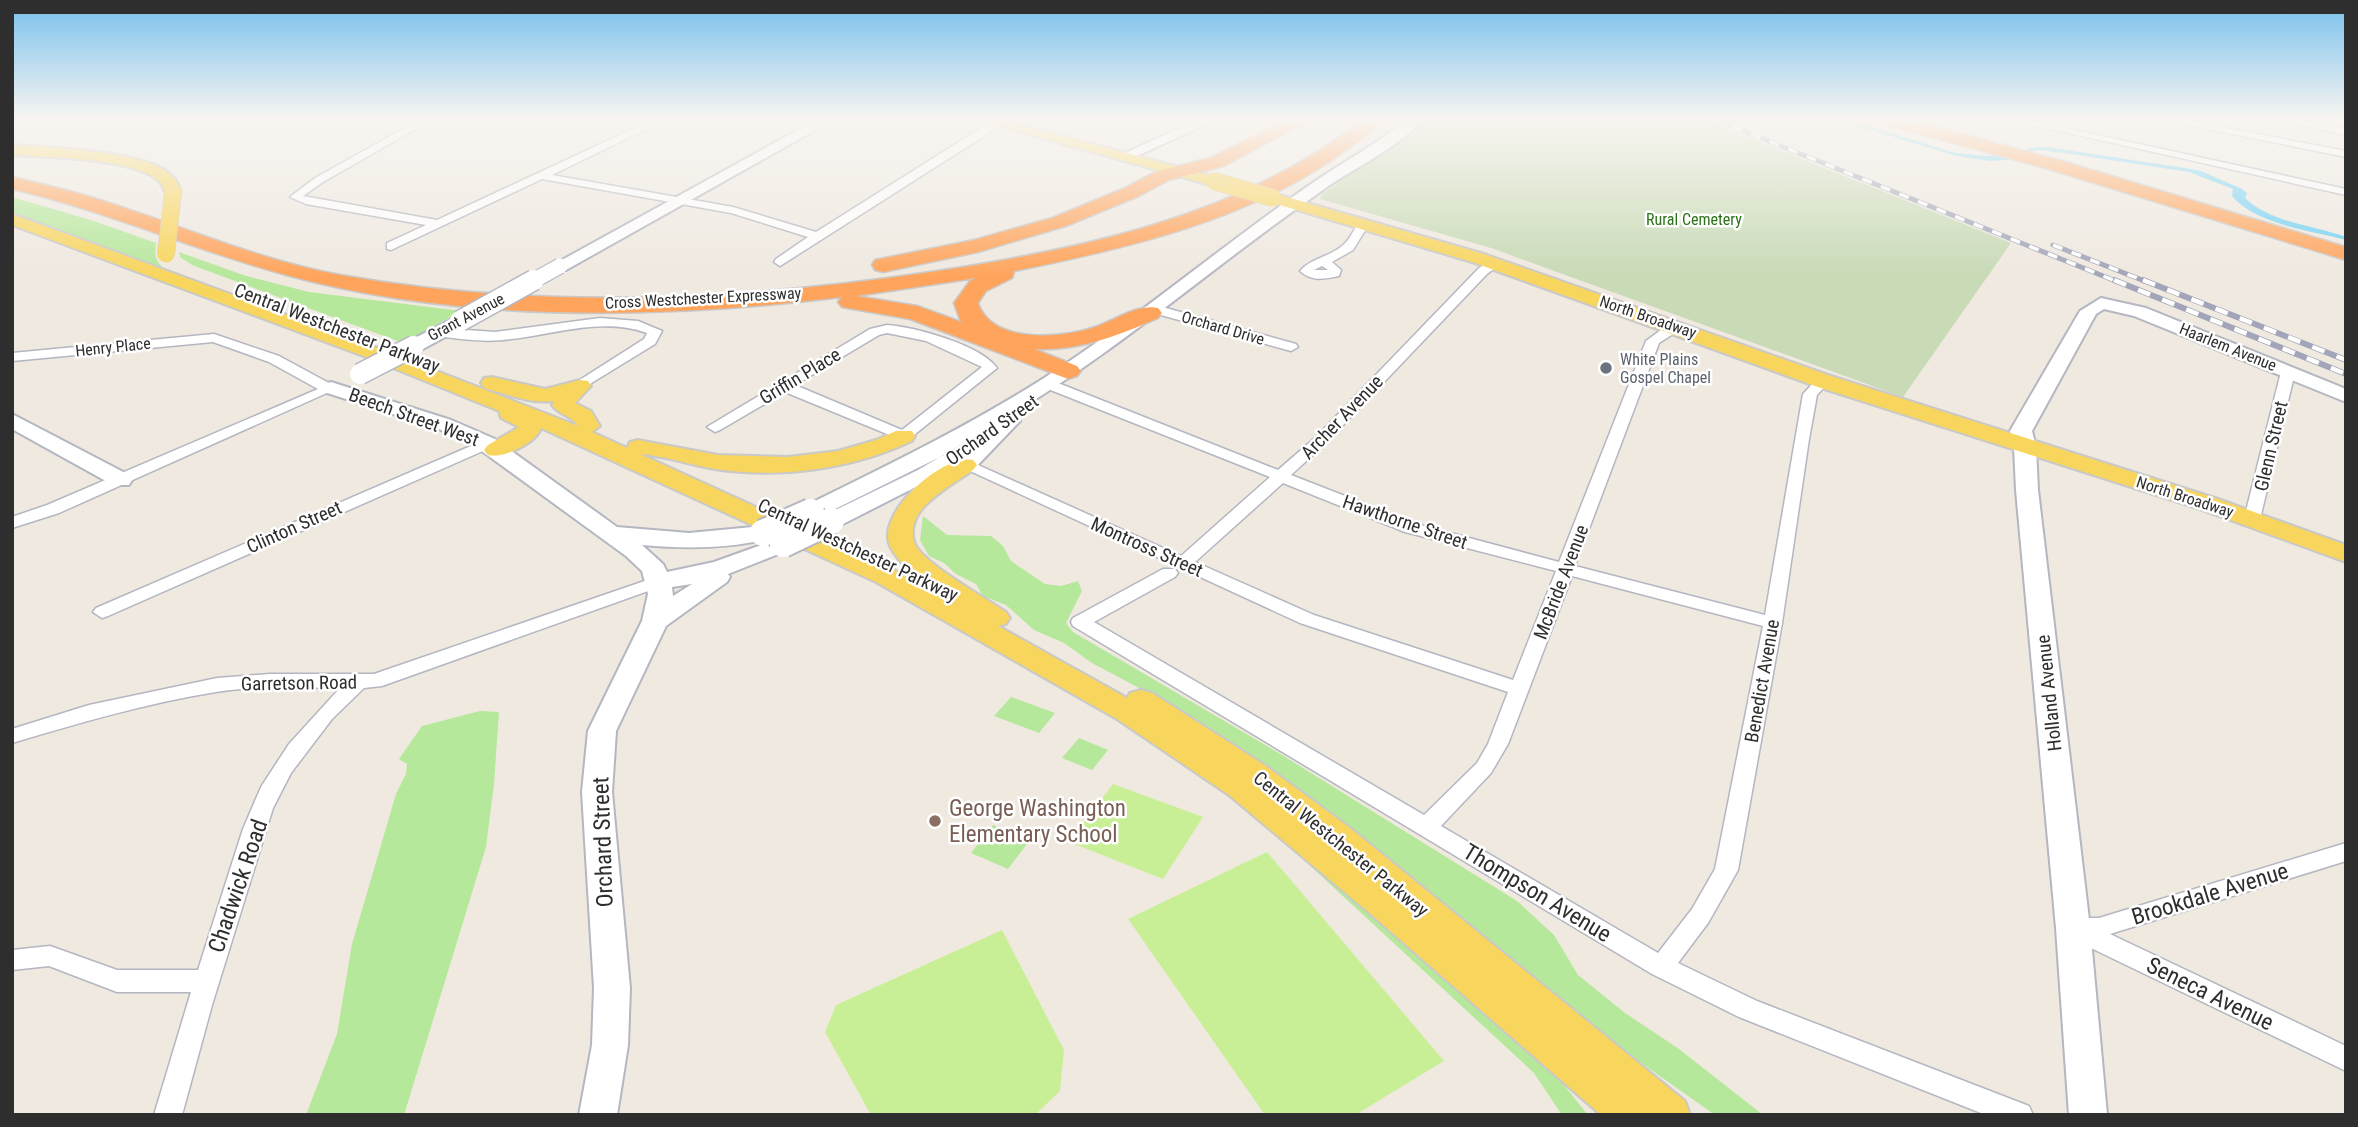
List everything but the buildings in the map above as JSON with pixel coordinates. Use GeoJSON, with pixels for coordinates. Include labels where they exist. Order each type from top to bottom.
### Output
{"type":"FeatureCollection","features":[{"type":"Feature","properties":{"kind":"highway","name":"Cross Westchester Expressway"},"geometry":{"type":"LineString","coordinates":[[24,172],[96,187],[249,240],[369,270],[505,285],[673,288],[782,283],[981,258],[1082,236],[1163,214],[1242,184],[1266,172]]}},
{"type":"Feature","properties":{"kind":"highway"},"geometry":{"type":"LineString","coordinates":[[673,288],[852,270],[952,252],[1059,222],[1132,192],[1162,176],[1183,172]]}},
{"type":"Feature","properties":{"kind":"highway","name":"Cross Westchester Expressway"},"geometry":{"type":"LineString","coordinates":[[12,183],[89,203],[273,266],[335,280],[446,296],[584,303],[730,300],[882,286],[1042,259],[1140,234],[1237,201],[1297,172]]}},
{"type":"Feature","properties":{"kind":"highway"},"geometry":{"type":"LineString","coordinates":[[2081,172],[2346,254]]}},
{"type":"Feature","properties":{"kind":"highway"},"geometry":{"type":"LineString","coordinates":[[2085,172],[2346,247]]}},
{"type":"Feature","properties":{"kind":"highway"},"geometry":{"type":"LineString","coordinates":[[12,194],[165,237],[222,249]]}},
{"type":"Feature","properties":{"kind":"highway"},"geometry":{"type":"LineString","coordinates":[[1042,259],[1031,267],[986,281],[968,297],[966,309],[971,320],[1064,374]]}},
{"type":"Feature","properties":{"kind":"highway"},"geometry":{"type":"LineString","coordinates":[[730,300],[750,304],[835,301],[893,307],[929,317],[1064,374]]}},
{"type":"Feature","properties":{"kind":"highway"},"geometry":{"type":"LineString","coordinates":[[995,334],[1032,342],[1073,341],[1101,335],[1152,311]]}},
{"type":"Feature","properties":{"kind":"main road","name":"Central Westchester Parkway"},"geometry":{"type":"LineString","coordinates":[[155,172],[171,181],[173,192],[166,254],[169,261],[187,271],[625,448],[872,554],[996,618],[1116,685],[1255,774],[1338,837],[1670,1115]]}},
{"type":"Feature","properties":{"kind":"main road","name":"North Broadway"},"geometry":{"type":"LineString","coordinates":[[1183,172],[1296,204],[1359,230],[1389,231],[1494,264],[1823,381],[2252,519],[2346,554]]}},
{"type":"Feature","properties":{"kind":"main road","name":"Central Westchester Parkway"},"geometry":{"type":"LineString","coordinates":[[12,219],[589,426],[625,448],[885,576],[1128,712],[1240,787],[1300,833],[1632,1115]]}},
{"type":"Feature","properties":{"kind":"main road"},"geometry":{"type":"LineString","coordinates":[[456,379],[541,397],[558,395],[580,386]]}},
{"type":"Feature","properties":{"kind":"main road"},"geometry":{"type":"LineString","coordinates":[[456,379],[478,399],[530,424],[530,430],[523,437],[497,450]]}},
{"type":"Feature","properties":{"kind":"main road"},"geometry":{"type":"LineString","coordinates":[[580,386],[566,398],[563,405],[583,416],[589,426]]}},
{"type":"Feature","properties":{"kind":"main road"},"geometry":{"type":"LineString","coordinates":[[497,450],[548,442],[573,442],[590,447],[659,447],[718,463],[756,466],[838,457],[873,449],[904,436]]}},
{"type":"Feature","properties":{"kind":"main road"},"geometry":{"type":"LineString","coordinates":[[951,458],[907,511],[900,529],[901,542],[914,561],[996,618]]}},
{"type":"Feature","properties":{"kind":"street"},"geometry":{"type":"LineString","coordinates":[[334,172],[295,197],[439,224]]}},
{"type":"Feature","properties":{"kind":"street"},"geometry":{"type":"LineString","coordinates":[[391,246],[551,172]]}},
{"type":"Feature","properties":{"kind":"street","name":"Grant Avenue"},"geometry":{"type":"LineString","coordinates":[[12,523],[121,480],[360,374],[733,172]]}},
{"type":"Feature","properties":{"kind":"street"},"geometry":{"type":"LineString","coordinates":[[780,262],[918,172]]}},
{"type":"Feature","properties":{"kind":"street","name":"Orchard Street"},"geometry":{"type":"LineString","coordinates":[[951,458],[1342,172]]}},
{"type":"Feature","properties":{"kind":"street"},"geometry":{"type":"LineString","coordinates":[[2250,172],[2346,192]]}},
{"type":"Feature","properties":{"kind":"street"},"geometry":{"type":"LineString","coordinates":[[541,176],[733,209],[817,236]]}},
{"type":"Feature","properties":{"kind":"street"},"geometry":{"type":"LineString","coordinates":[[1324,262],[1349,247],[1359,230]]}},
{"type":"Feature","properties":{"kind":"street","name":"Archer Avenue"},"geometry":{"type":"LineString","coordinates":[[1080,622],[1176,568],[1282,478],[1483,271],[1494,264]]}},
{"type":"Feature","properties":{"kind":"street","name":"Haarlem Avenue"},"geometry":{"type":"LineString","coordinates":[[2109,303],[2140,312],[2346,396]]}},
{"type":"Feature","properties":{"kind":"street","name":"Holland Avenue"},"geometry":{"type":"LineString","coordinates":[[2088,1115],[2073,928],[2027,490],[2025,447],[2021,431],[2089,311],[2094,306],[2109,303]]}},
{"type":"Feature","properties":{"kind":"street","name":"Orchard Drive"},"geometry":{"type":"LineString","coordinates":[[1152,311],[1291,347]]}},
{"type":"Feature","properties":{"kind":"street"},"geometry":{"type":"LineString","coordinates":[[438,332],[499,337],[598,323],[643,326],[655,331],[650,341],[580,386]]}},
{"type":"Feature","properties":{"kind":"street","name":"McBride Avenue"},"geometry":{"type":"LineString","coordinates":[[1427,826],[1484,768],[1498,744],[1653,341],[1674,327]]}},
{"type":"Feature","properties":{"kind":"street","name":"Griffin Place"},"geometry":{"type":"LineString","coordinates":[[715,427],[886,328],[906,330],[986,362],[990,368],[904,436]]}},
{"type":"Feature","properties":{"kind":"street","name":"Henry Place"},"geometry":{"type":"LineString","coordinates":[[12,356],[214,338]]}},
{"type":"Feature","properties":{"kind":"street","name":"Beech Street West"},"geometry":{"type":"LineString","coordinates":[[214,338],[274,359],[318,384],[444,424],[497,450],[646,560],[659,581]]}},
{"type":"Feature","properties":{"kind":"street","name":"Glenn Street"},"geometry":{"type":"LineString","coordinates":[[2252,519],[2288,372]]}},
{"type":"Feature","properties":{"kind":"street","name":"Orchard Street"},"geometry":{"type":"LineString","coordinates":[[659,581],[676,570],[773,538],[951,458],[1010,421],[1064,374]]}},
{"type":"Feature","properties":{"kind":"street","name":"Hawthorne Street"},"geometry":{"type":"LineString","coordinates":[[1064,374],[1282,478],[1411,528],[1773,623]]}},
{"type":"Feature","properties":{"kind":"street","name":"Benedict Avenue"},"geometry":{"type":"LineString","coordinates":[[1661,967],[1700,916],[1726,870],[1773,623],[1805,416],[1810,394],[1823,381]]}},
{"type":"Feature","properties":{"kind":"street","name":"Montross Street"},"geometry":{"type":"LineString","coordinates":[[783,386],[904,436],[1176,568],[1351,636],[1519,689]]}},
{"type":"Feature","properties":{"kind":"street"},"geometry":{"type":"LineString","coordinates":[[12,420],[121,480]]}},
{"type":"Feature","properties":{"kind":"street","name":"Clinton Street"},"geometry":{"type":"LineString","coordinates":[[102,612],[497,450]]}},
{"type":"Feature","properties":{"kind":"street","name":"Grant Avenue"},"geometry":{"type":"LineString","coordinates":[[12,532],[53,509]]}},
{"type":"Feature","properties":{"kind":"street"},"geometry":{"type":"LineString","coordinates":[[612,534],[659,541],[773,538]]}},
{"type":"Feature","properties":{"kind":"street","name":"Orchard Street"},"geometry":{"type":"LineString","coordinates":[[659,581],[692,578],[740,563],[773,538]]}},
{"type":"Feature","properties":{"kind":"street"},"geometry":{"type":"LineString","coordinates":[[655,621],[740,563]]}},
{"type":"Feature","properties":{"kind":"street","name":"Orchard Street"},"geometry":{"type":"LineString","coordinates":[[598,1115],[610,1045],[612,988],[597,792],[602,731],[655,621],[661,599],[659,581]]}},
{"type":"Feature","properties":{"kind":"street","name":"Garretson Road"},"geometry":{"type":"LineString","coordinates":[[12,736],[89,712],[217,685],[270,681],[357,683],[393,676],[659,581]]}},
{"type":"Feature","properties":{"kind":"street","name":"Thompson Avenue"},"geometry":{"type":"LineString","coordinates":[[1080,622],[1661,967],[1748,1009],[2019,1115]]}},
{"type":"Feature","properties":{"kind":"street","name":"Chadwick Road"},"geometry":{"type":"LineString","coordinates":[[168,1115],[205,981],[240,880],[254,828],[283,768],[308,731],[357,683]]}},
{"type":"Feature","properties":{"kind":"street","name":"Brookdale Avenue"},"geometry":{"type":"LineString","coordinates":[[2073,928],[2099,928],[2346,852]]}},
{"type":"Feature","properties":{"kind":"street","name":"Seneca Avenue"},"geometry":{"type":"LineString","coordinates":[[2073,928],[2346,1059]]}},
{"type":"Feature","properties":{"kind":"street"},"geometry":{"type":"LineString","coordinates":[[12,960],[50,956],[117,981],[205,981]]}},
{"type":"Feature","properties":{"kind":"green space","name":"Rural Cemetery"},"geometry":{"type":"Polygon","coordinates":[[[1354,172],[1834,172],[2011,243],[1903,397],[1491,248],[1320,199],[1321,195],[1354,172]]]}},
{"type":"Feature","properties":{"kind":"green space"},"geometry":{"type":"Polygon","coordinates":[[[12,197],[156,243],[157,259],[167,271],[12,213],[12,197]]]}},
{"type":"Feature","properties":{"kind":"green space"},"geometry":{"type":"Polygon","coordinates":[[[179,252],[246,276],[309,292],[461,311],[403,343],[192,265],[180,257],[179,252]]]}},
{"type":"Feature","properties":{"kind":"green space"},"geometry":{"type":"Polygon","coordinates":[[[923,516],[947,535],[991,536],[1003,546],[1011,561],[1045,584],[1061,586],[1078,581],[1082,591],[1066,623],[1073,632],[1282,755],[1517,901],[1554,935],[1578,975],[1763,1115],[1715,1115],[1640,1062],[1265,767],[1244,755],[1231,741],[1192,725],[1158,698],[1092,663],[1064,643],[1034,630],[1006,605],[983,596],[976,584],[929,556],[920,540],[923,516]]]}},
{"type":"Feature","properties":{"kind":"green space"},"geometry":{"type":"Polygon","coordinates":[[[1011,697],[1055,713],[1039,733],[994,716],[1011,697]]]}},
{"type":"Feature","properties":{"kind":"green space"},"geometry":{"type":"Polygon","coordinates":[[[480,711],[499,712],[486,847],[404,1115],[306,1115],[337,1034],[352,944],[396,794],[406,774],[407,764],[399,759],[422,726],[480,711]]]}},
{"type":"Feature","properties":{"kind":"green space"},"geometry":{"type":"Polygon","coordinates":[[[1079,738],[1108,750],[1092,770],[1062,758],[1079,738]]]}},
{"type":"Feature","properties":{"kind":"green space"},"geometry":{"type":"Polygon","coordinates":[[[1113,784],[1203,817],[1163,879],[1069,842],[1113,784]]]}},
{"type":"Feature","properties":{"kind":"green space"},"geometry":{"type":"Polygon","coordinates":[[[993,825],[1030,840],[1008,869],[971,853],[993,825]]]}},
{"type":"Feature","properties":{"kind":"green space"},"geometry":{"type":"Polygon","coordinates":[[[1291,848],[1331,868],[1551,1069],[1588,1115],[1562,1115],[1534,1073],[1291,848]]]}},
{"type":"Feature","properties":{"kind":"green space"},"geometry":{"type":"Polygon","coordinates":[[[1267,852],[1444,1061],[1355,1115],[1265,1115],[1128,919],[1267,852]]]}},
{"type":"Feature","properties":{"kind":"green space"},"geometry":{"type":"Polygon","coordinates":[[[1002,930],[1064,1050],[1060,1091],[1035,1115],[871,1115],[825,1032],[836,1005],[1002,930]]]}},
{"type":"Feature","properties":{"kind":"water"},"geometry":{"type":"Polygon","coordinates":[[[2186,172],[2202,172],[2242,189],[2247,193],[2245,198],[2267,213],[2346,237],[2346,240],[2255,214],[2232,196],[2233,189],[2186,172]]]}},
{"type":"Feature","properties":{"kind":"railway"},"geometry":{"type":"LineString","coordinates":[[1844,172],[2118,282]]}},
{"type":"Feature","properties":{"kind":"railway"},"geometry":{"type":"LineString","coordinates":[[2053,245],[2147,282]]}},
{"type":"Feature","properties":{"kind":"railway"},"geometry":{"type":"LineString","coordinates":[[2114,280],[2346,374]]}},
{"type":"Feature","properties":{"kind":"railway"},"geometry":{"type":"LineString","coordinates":[[2143,280],[2346,360]]}},
{"type":"Feature","properties":{"kind":"place","name":"White Plains Gospel Chapel"},"geometry":{"type":"Point","coordinates":[1606,368]}},
{"type":"Feature","properties":{"kind":"place","name":"George Washington Elementary School"},"geometry":{"type":"Point","coordinates":[935,821]}}]}
